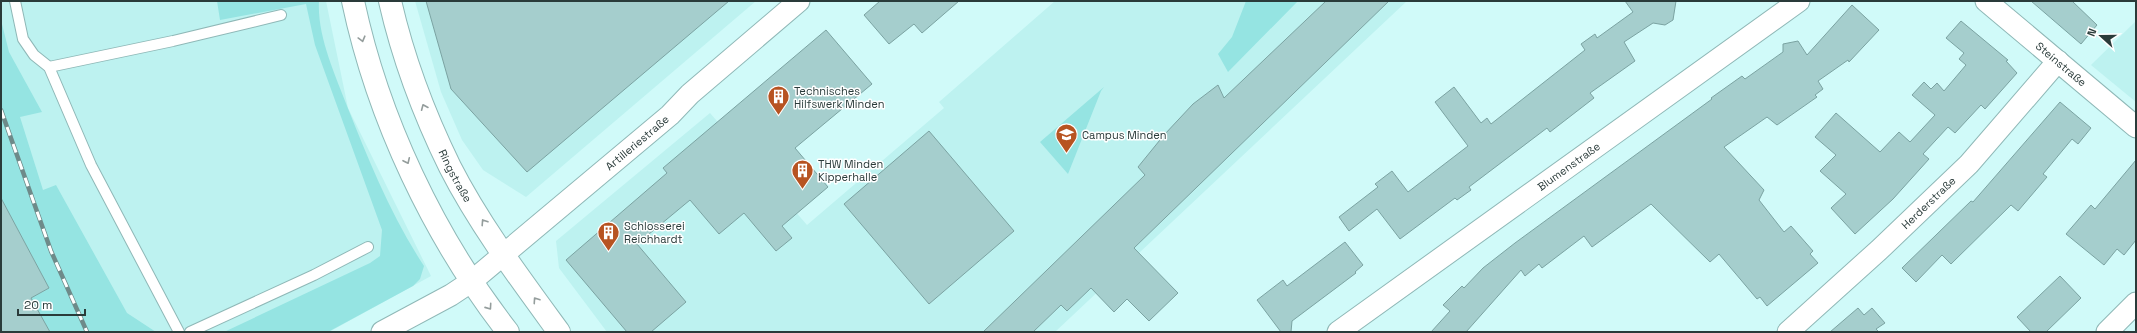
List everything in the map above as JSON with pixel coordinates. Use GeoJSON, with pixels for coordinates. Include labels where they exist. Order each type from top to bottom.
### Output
{"type":"FeatureCollection","features":[{"type":"Feature","properties":{"kind":"main road"},"geometry":{"type":"LineString","coordinates":[[353,1],[369,63],[396,138],[428,205],[472,281],[508,332]]}},
{"type":"Feature","properties":{"kind":"main road","name":"Ringstraße"},"geometry":{"type":"LineString","coordinates":[[390,1],[419,96],[436,138],[467,196],[505,255],[559,332]]}},
{"type":"Feature","properties":{"kind":"street","name":"Artilleriestraße"},"geometry":{"type":"LineString","coordinates":[[382,332],[451,295],[472,281],[505,255],[670,115],[690,94],[799,1]]}},
{"type":"Feature","properties":{"kind":"street","name":"Blumenstraße"},"geometry":{"type":"LineString","coordinates":[[1338,332],[1799,1]]}},
{"type":"Feature","properties":{"kind":"street","name":"Steinstraße"},"geometry":{"type":"LineString","coordinates":[[1986,1],[2136,128]]}},
{"type":"Feature","properties":{"kind":"street","name":"Herderstraße"},"geometry":{"type":"LineString","coordinates":[[1788,332],[1879,250],[1969,164],[2058,61]]}},
{"type":"Feature","properties":{"kind":"street"},"geometry":{"type":"LineString","coordinates":[[2107,332],[2136,303]]}},
{"type":"Feature","properties":{"kind":"lane"},"geometry":{"type":"LineString","coordinates":[[15,1],[23,39],[34,55],[48,67],[91,165],[179,332]]}},
{"type":"Feature","properties":{"kind":"lane"},"geometry":{"type":"LineString","coordinates":[[48,67],[173,41],[281,15]]}},
{"type":"Feature","properties":{"kind":"lane"},"geometry":{"type":"LineString","coordinates":[[190,332],[314,275],[368,247]]}},
{"type":"Feature","properties":{"kind":"shaded area"},"geometry":{"type":"Polygon","coordinates":[[[1,1],[326,1],[348,108],[431,276],[329,332],[1,332],[1,1]]]}},
{"type":"Feature","properties":{"kind":"shaded area"},"geometry":{"type":"Polygon","coordinates":[[[217,1],[319,1],[319,14],[324,41],[332,68],[347,106],[372,168],[391,208],[424,266],[420,279],[413,286],[328,332],[224,332],[370,263],[380,256],[382,230],[315,45],[306,4],[220,20],[217,1]]]}},
{"type":"Feature","properties":{"kind":"shaded area"},"geometry":{"type":"Polygon","coordinates":[[[415,1],[756,1],[526,197],[483,170],[462,140],[441,92],[415,1]]]}},
{"type":"Feature","properties":{"kind":"shaded area","name":"Campus Minden"},"geometry":{"type":"Polygon","coordinates":[[[1055,1],[1407,1],[1055,332],[607,332],[559,268],[556,241],[710,113],[807,225],[944,108],[939,102],[1055,1]]]}},
{"type":"Feature","properties":{"kind":"shaded area"},"geometry":{"type":"Polygon","coordinates":[[[1246,1],[1298,1],[1228,72],[1218,54],[1232,37],[1246,1]]]}},
{"type":"Feature","properties":{"kind":"shaded area"},"geometry":{"type":"Polygon","coordinates":[[[1,20],[9,52],[42,112],[20,117],[43,190],[56,185],[127,313],[156,332],[50,332],[31,298],[49,288],[1,198],[1,20]]]}},
{"type":"Feature","properties":{"kind":"shaded area"},"geometry":{"type":"Polygon","coordinates":[[[2136,21],[2136,102],[2091,65],[2136,21]]]}},
{"type":"Feature","properties":{"kind":"shaded area"},"geometry":{"type":"Polygon","coordinates":[[[1104,87],[1101,91],[1068,174],[1040,142],[1104,87]]]}},
{"type":"Feature","properties":{"kind":"building"},"geometry":{"type":"Polygon","coordinates":[[[426,1],[729,1],[527,172],[451,89],[426,1]]]}},
{"type":"Feature","properties":{"kind":"building"},"geometry":{"type":"Polygon","coordinates":[[[880,1],[959,1],[922,33],[914,24],[889,44],[864,15],[880,1]]]}},
{"type":"Feature","properties":{"kind":"building"},"geometry":{"type":"Polygon","coordinates":[[[1326,1],[1389,1],[1134,248],[1178,293],[1149,321],[1127,299],[1114,312],[1091,288],[1067,311],[1061,305],[1033,332],[983,332],[1145,175],[1138,167],[1164,135],[1193,104],[1218,85],[1224,98],[1326,1]]]}},
{"type":"Feature","properties":{"kind":"building"},"geometry":{"type":"Polygon","coordinates":[[[1625,1],[1676,1],[1673,20],[1665,25],[1653,23],[1624,42],[1635,61],[1590,93],[1594,98],[1550,132],[1547,128],[1469,187],[1471,190],[1457,200],[1455,198],[1400,239],[1377,209],[1349,231],[1339,217],[1378,187],[1375,184],[1392,171],[1408,192],[1468,146],[1435,102],[1454,87],[1481,123],[1487,118],[1491,124],[1585,50],[1581,44],[1595,34],[1597,38],[1633,12],[1625,1]]]}},
{"type":"Feature","properties":{"kind":"building"},"geometry":{"type":"Polygon","coordinates":[[[2031,1],[2072,1],[2097,25],[2081,44],[2031,1]]]}},
{"type":"Feature","properties":{"kind":"building"},"geometry":{"type":"Polygon","coordinates":[[[1852,5],[1879,30],[1849,62],[1848,60],[1818,81],[1823,89],[1815,95],[1817,97],[1777,125],[1767,117],[1724,147],[1764,190],[1759,200],[1784,232],[1791,226],[1813,251],[1810,254],[1818,263],[1767,306],[1760,297],[1757,299],[1719,254],[1710,262],[1651,204],[1592,247],[1584,236],[1542,268],[1539,264],[1525,276],[1521,270],[1466,332],[1431,332],[1450,311],[1443,305],[1462,286],[1464,288],[1483,268],[1515,243],[1712,99],[1711,98],[1742,76],[1745,79],[1783,52],[1783,44],[1798,41],[1807,55],[1852,5]]]}},
{"type":"Feature","properties":{"kind":"building"},"geometry":{"type":"Polygon","coordinates":[[[1961,21],[2008,60],[2006,61],[2017,73],[1985,109],[1981,105],[1955,133],[1948,127],[1923,154],[1929,159],[1893,199],[1855,234],[1831,208],[1846,194],[1820,171],[1836,155],[1815,137],[1836,113],[1880,152],[1899,132],[1910,142],[1935,115],[1912,95],[1924,82],[1931,89],[1937,83],[1944,91],[1966,65],[1959,59],[1964,53],[1946,38],[1961,21]]]}},
{"type":"Feature","properties":{"kind":"building"},"geometry":{"type":"Polygon","coordinates":[[[826,30],[872,84],[795,148],[828,187],[782,226],[792,238],[776,251],[744,213],[719,234],[690,200],[637,244],[686,302],[651,332],[627,332],[566,260],[667,173],[663,168],[826,30]]]}},
{"type":"Feature","properties":{"kind":"building"},"geometry":{"type":"Polygon","coordinates":[[[2060,102],[2091,128],[2078,144],[2072,139],[2043,174],[2047,177],[2018,211],[2011,205],[1951,264],[1942,255],[1916,282],[1902,268],[1971,201],[1973,202],[2060,102]]]}},
{"type":"Feature","properties":{"kind":"building"},"geometry":{"type":"Polygon","coordinates":[[[929,131],[1014,231],[929,304],[844,204],[929,131]]]}},
{"type":"Feature","properties":{"kind":"building"},"geometry":{"type":"Polygon","coordinates":[[[2136,160],[2136,240],[2124,255],[2117,249],[2104,265],[2066,234],[2091,205],[2095,209],[2136,160]]]}},
{"type":"Feature","properties":{"kind":"building"},"geometry":{"type":"Polygon","coordinates":[[[1,198],[49,288],[31,298],[50,332],[1,332],[1,198]]]}},
{"type":"Feature","properties":{"kind":"building"},"geometry":{"type":"Polygon","coordinates":[[[1345,242],[1363,265],[1355,272],[1356,273],[1292,321],[1291,332],[1281,332],[1257,300],[1283,280],[1287,286],[1345,242]]]}},
{"type":"Feature","properties":{"kind":"building"},"geometry":{"type":"Polygon","coordinates":[[[2060,276],[2081,298],[2046,332],[2031,332],[2017,317],[2060,276]]]}},
{"type":"Feature","properties":{"kind":"building"},"geometry":{"type":"Polygon","coordinates":[[[1858,308],[1864,315],[1872,308],[1885,323],[1876,329],[1879,332],[1830,332],[1858,308]]]}},
{"type":"Feature","properties":{"kind":"railway"},"geometry":{"type":"LineString","coordinates":[[1,110],[51,251],[87,332]]}},
{"type":"Feature","properties":{"kind":"place","name":"Technisches Hilfswerk Minden"},"geometry":{"type":"Point","coordinates":[778,116]}},
{"type":"Feature","properties":{"kind":"place","name":"Campus Minden"},"geometry":{"type":"Point","coordinates":[1066,154]}},
{"type":"Feature","properties":{"kind":"place","name":"THW Minden Kipperhalle"},"geometry":{"type":"Point","coordinates":[802,190]}},
{"type":"Feature","properties":{"kind":"place","name":"Schlosserei Reichhardt"},"geometry":{"type":"Point","coordinates":[609,252]}}]}
